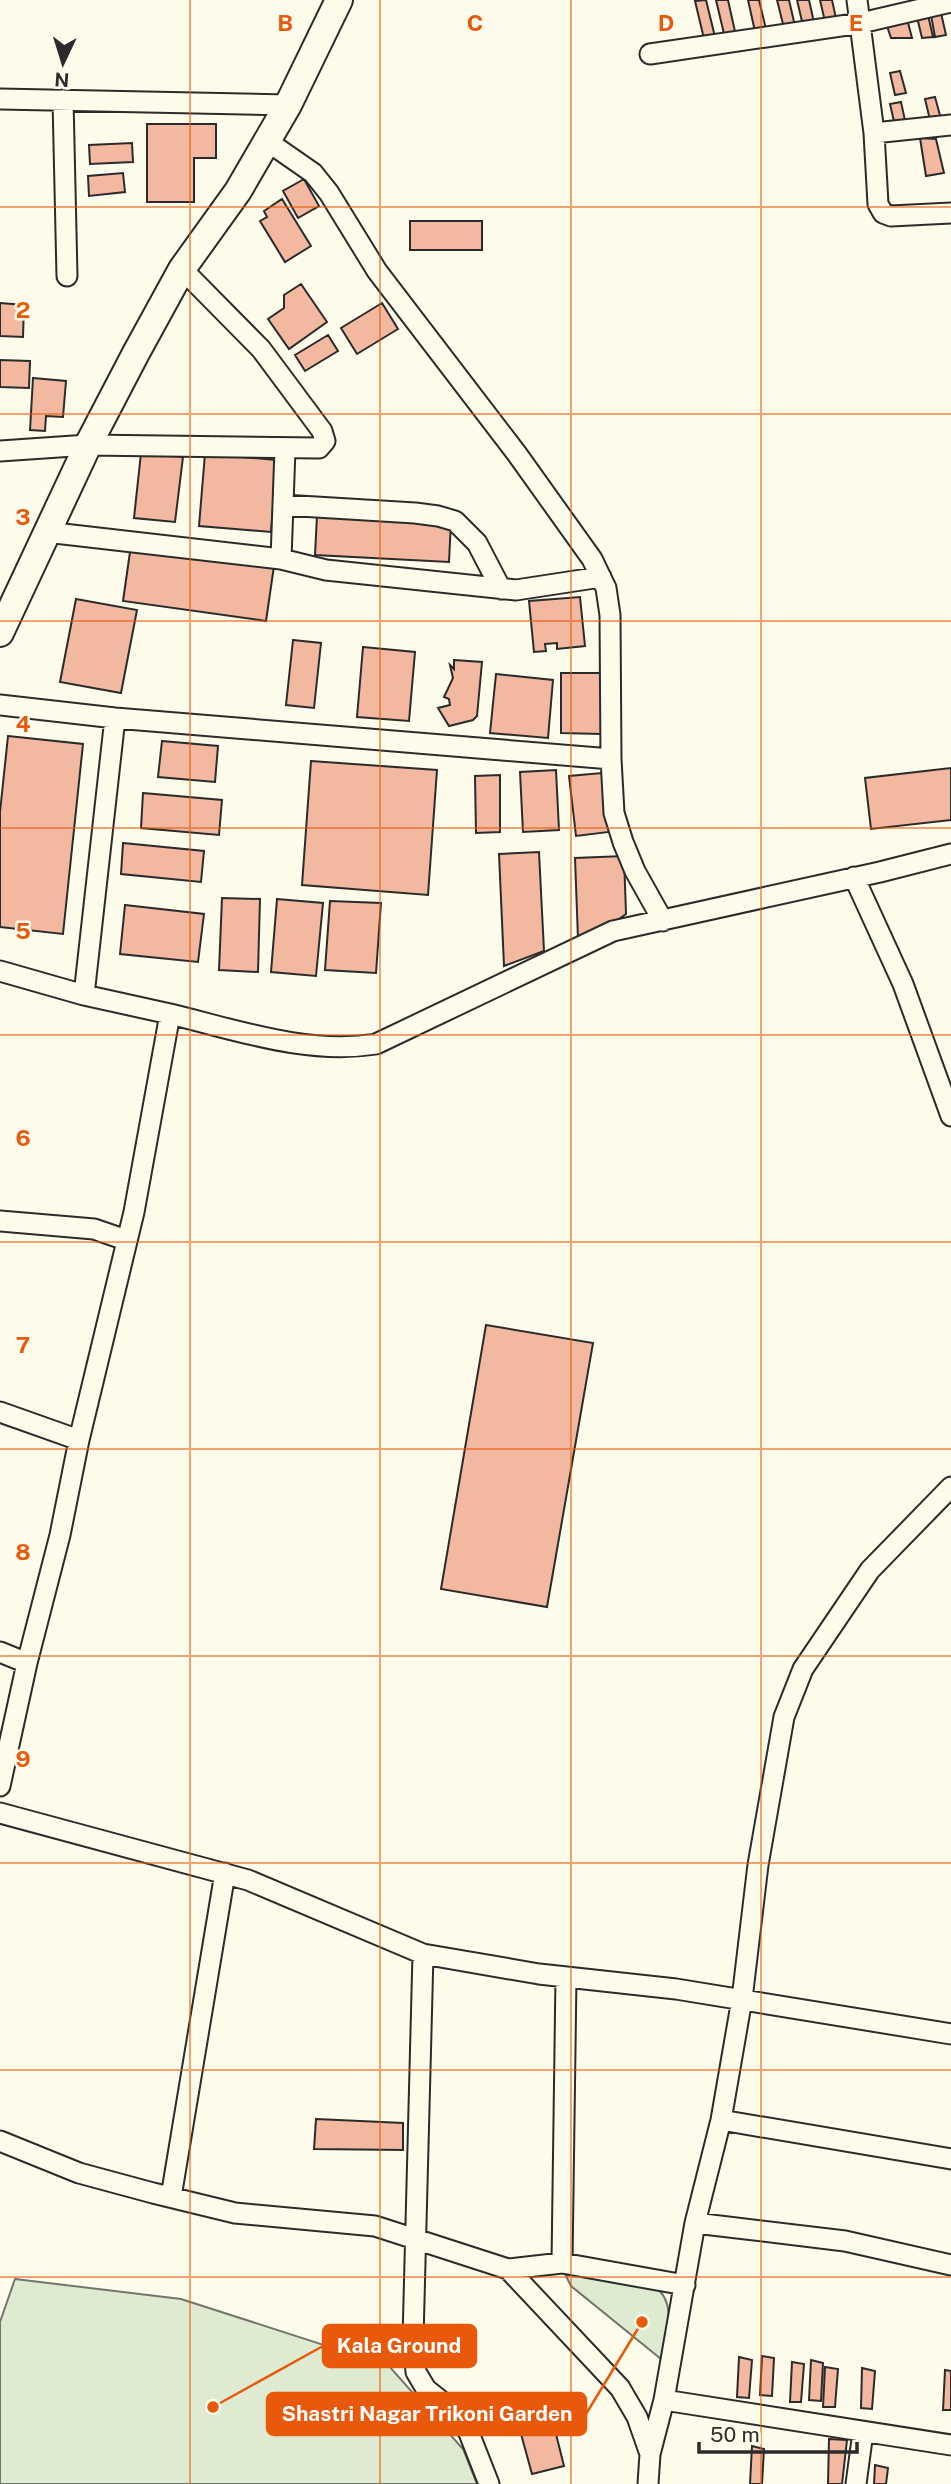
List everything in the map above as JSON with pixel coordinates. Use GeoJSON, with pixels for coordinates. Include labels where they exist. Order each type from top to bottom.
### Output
{"type":"FeatureCollection","features":[{"type":"Feature","properties":{"kind":"street"},"geometry":{"type":"LineString","coordinates":[[0,633],[88,445],[182,269],[238,191],[288,105],[339,0]]}},
{"type":"Feature","properties":{"kind":"street"},"geometry":{"type":"LineString","coordinates":[[857,0],[874,133],[878,204],[883,213],[891,216],[951,213]]}},
{"type":"Feature","properties":{"kind":"street"},"geometry":{"type":"LineString","coordinates":[[650,54],[861,23],[951,2]]}},
{"type":"Feature","properties":{"kind":"street"},"geometry":{"type":"LineString","coordinates":[[0,99],[288,105]]}},
{"type":"Feature","properties":{"kind":"street"},"geometry":{"type":"LineString","coordinates":[[63,100],[66,276]]}},
{"type":"Feature","properties":{"kind":"street"},"geometry":{"type":"LineString","coordinates":[[874,133],[951,125]]}},
{"type":"Feature","properties":{"kind":"street"},"geometry":{"type":"LineString","coordinates":[[267,141],[313,173],[329,192],[377,271],[517,454],[592,559],[606,588],[610,615],[614,813],[635,871],[663,920]]}},
{"type":"Feature","properties":{"kind":"street"},"geometry":{"type":"LineString","coordinates":[[0,451],[88,445],[319,448],[324,441],[322,431],[261,349],[182,269]]}},
{"type":"Feature","properties":{"kind":"street"},"geometry":{"type":"LineString","coordinates":[[281,559],[285,449]]}},
{"type":"Feature","properties":{"kind":"street"},"geometry":{"type":"LineString","coordinates":[[283,505],[415,513],[456,521],[477,543],[501,589]]}},
{"type":"Feature","properties":{"kind":"street"},"geometry":{"type":"LineString","coordinates":[[46,533],[281,559],[326,570],[501,589],[543,587],[601,577]]}},
{"type":"Feature","properties":{"kind":"street"},"geometry":{"type":"LineString","coordinates":[[0,705],[115,718],[611,759]]}},
{"type":"Feature","properties":{"kind":"street"},"geometry":{"type":"LineString","coordinates":[[84,995],[115,718]]}},
{"type":"Feature","properties":{"kind":"street"},"geometry":{"type":"LineString","coordinates":[[0,971],[84,995],[302,1045],[351,1048],[376,1044],[613,931],[951,853]]}},
{"type":"Feature","properties":{"kind":"street"},"geometry":{"type":"LineString","coordinates":[[854,877],[903,984],[951,1116]]}},
{"type":"Feature","properties":{"kind":"street"},"geometry":{"type":"LineString","coordinates":[[0,1786],[134,1212],[170,1014]]}},
{"type":"Feature","properties":{"kind":"street"},"geometry":{"type":"LineString","coordinates":[[0,1221],[94,1228],[126,1240]]}},
{"type":"Feature","properties":{"kind":"street"},"geometry":{"type":"LineString","coordinates":[[0,1412],[79,1440]]}},
{"type":"Feature","properties":{"kind":"street"},"geometry":{"type":"LineString","coordinates":[[648,2484],[650,2454],[664,2400],[695,2223],[721,2120],[742,1999],[758,1865],[784,1717],[803,1669],[870,1570],[951,1487]]}},
{"type":"Feature","properties":{"kind":"street"},"geometry":{"type":"LineString","coordinates":[[0,1652],[27,1663]]}},
{"type":"Feature","properties":{"kind":"street"},"geometry":{"type":"LineString","coordinates":[[0,1813],[248,1880],[423,1954],[539,1975],[676,1989],[951,2034]]}},
{"type":"Feature","properties":{"kind":"street"},"geometry":{"type":"LineString","coordinates":[[171,2197],[225,1873]]}},
{"type":"Feature","properties":{"kind":"street"},"geometry":{"type":"LineString","coordinates":[[423,1954],[413,2339],[416,2372],[426,2389],[457,2414],[470,2433],[489,2484]]}},
{"type":"Feature","properties":{"kind":"street"},"geometry":{"type":"LineString","coordinates":[[562,2263],[566,1977]]}},
{"type":"Feature","properties":{"kind":"street"},"geometry":{"type":"LineString","coordinates":[[721,2120],[951,2159]]}},
{"type":"Feature","properties":{"kind":"street"},"geometry":{"type":"LineString","coordinates":[[0,2141],[79,2173],[235,2213],[375,2227],[508,2269],[562,2263],[685,2285]]}},
{"type":"Feature","properties":{"kind":"street"},"geometry":{"type":"LineString","coordinates":[[695,2223],[845,2241],[951,2265]]}},
{"type":"Feature","properties":{"kind":"street"},"geometry":{"type":"LineString","coordinates":[[508,2269],[620,2388],[637,2417],[650,2454]]}},
{"type":"Feature","properties":{"kind":"street"},"geometry":{"type":"LineString","coordinates":[[664,2400],[951,2445]]}},
{"type":"Feature","properties":{"kind":"street"},"geometry":{"type":"LineString","coordinates":[[856,2484],[863,2432]]}},
{"type":"Feature","properties":{"kind":"green space"},"geometry":{"type":"Polygon","coordinates":[[[577,2273],[655,2287],[662,2293],[669,2318],[665,2356],[661,2359],[571,2286],[566,2276],[577,2273]]]}},
{"type":"Feature","properties":{"kind":"green space"},"geometry":{"type":"Polygon","coordinates":[[[15,2279],[181,2299],[389,2366],[463,2449],[477,2484],[0,2484],[0,2322],[15,2279]]]}},
{"type":"Feature","properties":{"kind":"building"},"geometry":{"type":"Polygon","coordinates":[[[706,0],[716,41],[705,43],[695,1],[706,0]]]}},
{"type":"Feature","properties":{"kind":"building"},"geometry":{"type":"Polygon","coordinates":[[[716,0],[728,0],[736,36],[725,38],[716,0]]]}},
{"type":"Feature","properties":{"kind":"building"},"geometry":{"type":"Polygon","coordinates":[[[748,0],[759,0],[767,33],[756,36],[748,0]]]}},
{"type":"Feature","properties":{"kind":"building"},"geometry":{"type":"Polygon","coordinates":[[[777,0],[789,0],[795,26],[784,28],[777,0]]]}},
{"type":"Feature","properties":{"kind":"building"},"geometry":{"type":"Polygon","coordinates":[[[797,0],[809,0],[815,27],[804,30],[797,0]]]}},
{"type":"Feature","properties":{"kind":"building"},"geometry":{"type":"Polygon","coordinates":[[[820,0],[832,0],[837,23],[826,26],[820,0]]]}},
{"type":"Feature","properties":{"kind":"building"},"geometry":{"type":"Polygon","coordinates":[[[941,13],[946,35],[935,37],[931,15],[941,13]]]}},
{"type":"Feature","properties":{"kind":"building"},"geometry":{"type":"Polygon","coordinates":[[[906,15],[912,38],[891,38],[886,23],[906,15]]]}},
{"type":"Feature","properties":{"kind":"building"},"geometry":{"type":"Polygon","coordinates":[[[928,15],[933,37],[922,38],[917,17],[928,15]]]}},
{"type":"Feature","properties":{"kind":"building"},"geometry":{"type":"Polygon","coordinates":[[[900,71],[906,93],[895,95],[890,73],[900,71]]]}},
{"type":"Feature","properties":{"kind":"building"},"geometry":{"type":"Polygon","coordinates":[[[935,97],[941,119],[930,120],[925,99],[935,97]]]}},
{"type":"Feature","properties":{"kind":"building"},"geometry":{"type":"Polygon","coordinates":[[[901,102],[906,125],[895,126],[890,104],[901,102]]]}},
{"type":"Feature","properties":{"kind":"building"},"geometry":{"type":"Polygon","coordinates":[[[147,124],[216,124],[216,158],[194,158],[194,202],[147,202],[147,124]]]}},
{"type":"Feature","properties":{"kind":"building"},"geometry":{"type":"Polygon","coordinates":[[[920,138],[936,139],[944,173],[926,176],[920,138]]]}},
{"type":"Feature","properties":{"kind":"building"},"geometry":{"type":"Polygon","coordinates":[[[132,143],[133,162],[90,164],[89,145],[132,143]]]}},
{"type":"Feature","properties":{"kind":"building"},"geometry":{"type":"Polygon","coordinates":[[[123,173],[125,192],[89,196],[88,176],[123,173]]]}},
{"type":"Feature","properties":{"kind":"building"},"geometry":{"type":"Polygon","coordinates":[[[304,179],[319,206],[298,218],[283,191],[304,179]]]}},
{"type":"Feature","properties":{"kind":"building"},"geometry":{"type":"Polygon","coordinates":[[[282,199],[311,246],[285,262],[260,221],[267,217],[264,211],[282,199]]]}},
{"type":"Feature","properties":{"kind":"building"},"geometry":{"type":"Polygon","coordinates":[[[410,221],[482,221],[482,250],[410,250],[410,221]]]}},
{"type":"Feature","properties":{"kind":"building"},"geometry":{"type":"Polygon","coordinates":[[[301,284],[327,322],[289,349],[268,319],[284,308],[284,295],[301,284]]]}},
{"type":"Feature","properties":{"kind":"building"},"geometry":{"type":"Polygon","coordinates":[[[0,303],[24,305],[23,337],[0,336],[0,303]]]}},
{"type":"Feature","properties":{"kind":"building"},"geometry":{"type":"Polygon","coordinates":[[[382,303],[398,329],[357,354],[341,328],[382,303]]]}},
{"type":"Feature","properties":{"kind":"building"},"geometry":{"type":"Polygon","coordinates":[[[328,335],[338,351],[305,371],[295,355],[328,335]]]}},
{"type":"Feature","properties":{"kind":"building"},"geometry":{"type":"Polygon","coordinates":[[[0,360],[30,361],[29,388],[0,387],[0,360]]]}},
{"type":"Feature","properties":{"kind":"building"},"geometry":{"type":"Polygon","coordinates":[[[33,378],[66,381],[63,417],[46,416],[45,431],[30,430],[33,378]]]}},
{"type":"Feature","properties":{"kind":"building"},"geometry":{"type":"Polygon","coordinates":[[[141,453],[183,457],[175,522],[134,518],[141,453]]]}},
{"type":"Feature","properties":{"kind":"building"},"geometry":{"type":"Polygon","coordinates":[[[205,454],[277,460],[271,532],[199,526],[205,454]]]}},
{"type":"Feature","properties":{"kind":"building"},"geometry":{"type":"Polygon","coordinates":[[[317,515],[451,521],[449,562],[315,555],[317,515]]]}},
{"type":"Feature","properties":{"kind":"building"},"geometry":{"type":"Polygon","coordinates":[[[131,545],[274,566],[266,621],[123,601],[131,545]]]}},
{"type":"Feature","properties":{"kind":"building"},"geometry":{"type":"Polygon","coordinates":[[[580,597],[585,646],[557,649],[557,643],[545,644],[546,651],[534,652],[529,601],[580,597]]]}},
{"type":"Feature","properties":{"kind":"building"},"geometry":{"type":"Polygon","coordinates":[[[76,599],[137,610],[121,693],[60,682],[76,599]]]}},
{"type":"Feature","properties":{"kind":"building"},"geometry":{"type":"Polygon","coordinates":[[[293,640],[321,643],[314,708],[286,705],[293,640]]]}},
{"type":"Feature","properties":{"kind":"building"},"geometry":{"type":"Polygon","coordinates":[[[363,647],[415,652],[409,721],[357,717],[363,647]]]}},
{"type":"Feature","properties":{"kind":"building"},"geometry":{"type":"Polygon","coordinates":[[[454,660],[482,662],[477,716],[473,720],[449,726],[438,708],[450,705],[449,699],[444,697],[453,678],[450,665],[454,669],[454,660]]]}},
{"type":"Feature","properties":{"kind":"building"},"geometry":{"type":"Polygon","coordinates":[[[561,673],[601,673],[601,734],[561,733],[561,673]]]}},
{"type":"Feature","properties":{"kind":"building"},"geometry":{"type":"Polygon","coordinates":[[[496,674],[553,680],[548,738],[490,733],[496,674]]]}},
{"type":"Feature","properties":{"kind":"building"},"geometry":{"type":"Polygon","coordinates":[[[8,736],[83,744],[63,934],[0,927],[0,812],[8,736]]]}},
{"type":"Feature","properties":{"kind":"building"},"geometry":{"type":"Polygon","coordinates":[[[162,741],[218,746],[215,782],[158,777],[162,741]]]}},
{"type":"Feature","properties":{"kind":"building"},"geometry":{"type":"Polygon","coordinates":[[[311,761],[437,770],[428,895],[302,885],[311,761]]]}},
{"type":"Feature","properties":{"kind":"building"},"geometry":{"type":"Polygon","coordinates":[[[951,768],[951,820],[871,829],[865,778],[951,768]]]}},
{"type":"Feature","properties":{"kind":"building"},"geometry":{"type":"Polygon","coordinates":[[[556,770],[559,830],[523,832],[520,772],[556,770]]]}},
{"type":"Feature","properties":{"kind":"building"},"geometry":{"type":"Polygon","coordinates":[[[602,773],[609,832],[576,836],[569,776],[602,773]]]}},
{"type":"Feature","properties":{"kind":"building"},"geometry":{"type":"Polygon","coordinates":[[[500,775],[500,832],[476,833],[475,776],[500,775]]]}},
{"type":"Feature","properties":{"kind":"building"},"geometry":{"type":"Polygon","coordinates":[[[143,793],[222,800],[219,835],[141,828],[143,793]]]}},
{"type":"Feature","properties":{"kind":"building"},"geometry":{"type":"Polygon","coordinates":[[[123,843],[204,851],[201,882],[121,874],[123,843]]]}},
{"type":"Feature","properties":{"kind":"building"},"geometry":{"type":"Polygon","coordinates":[[[539,852],[544,951],[504,966],[499,854],[539,852]]]}},
{"type":"Feature","properties":{"kind":"building"},"geometry":{"type":"Polygon","coordinates":[[[624,856],[626,914],[592,938],[578,939],[575,858],[624,856]]]}},
{"type":"Feature","properties":{"kind":"building"},"geometry":{"type":"Polygon","coordinates":[[[222,898],[260,899],[258,972],[219,970],[222,898]]]}},
{"type":"Feature","properties":{"kind":"building"},"geometry":{"type":"Polygon","coordinates":[[[277,899],[323,903],[316,976],[271,972],[277,899]]]}},
{"type":"Feature","properties":{"kind":"building"},"geometry":{"type":"Polygon","coordinates":[[[330,901],[381,903],[376,973],[325,970],[330,901]]]}},
{"type":"Feature","properties":{"kind":"building"},"geometry":{"type":"Polygon","coordinates":[[[125,905],[204,914],[198,962],[120,954],[125,905]]]}},
{"type":"Feature","properties":{"kind":"building"},"geometry":{"type":"Polygon","coordinates":[[[486,1325],[593,1343],[547,1607],[441,1589],[486,1325]]]}},
{"type":"Feature","properties":{"kind":"building"},"geometry":{"type":"Polygon","coordinates":[[[316,2119],[403,2123],[403,2150],[314,2149],[316,2119]]]}},
{"type":"Feature","properties":{"kind":"building"},"geometry":{"type":"Polygon","coordinates":[[[762,2356],[774,2358],[772,2396],[760,2395],[762,2356]]]}},
{"type":"Feature","properties":{"kind":"building"},"geometry":{"type":"Polygon","coordinates":[[[739,2357],[752,2360],[749,2398],[737,2397],[739,2357]]]}},
{"type":"Feature","properties":{"kind":"building"},"geometry":{"type":"Polygon","coordinates":[[[811,2360],[823,2363],[821,2401],[809,2400],[811,2360]]]}},
{"type":"Feature","properties":{"kind":"building"},"geometry":{"type":"Polygon","coordinates":[[[792,2362],[804,2364],[801,2402],[790,2402],[792,2362]]]}},
{"type":"Feature","properties":{"kind":"building"},"geometry":{"type":"Polygon","coordinates":[[[825,2367],[838,2369],[835,2407],[823,2407],[825,2367]]]}},
{"type":"Feature","properties":{"kind":"building"},"geometry":{"type":"Polygon","coordinates":[[[862,2368],[875,2371],[872,2409],[861,2408],[862,2368]]]}},
{"type":"Feature","properties":{"kind":"building"},"geometry":{"type":"Polygon","coordinates":[[[945,2370],[951,2371],[951,2410],[943,2410],[945,2370]]]}},
{"type":"Feature","properties":{"kind":"building"},"geometry":{"type":"Polygon","coordinates":[[[554,2426],[564,2466],[532,2474],[521,2434],[554,2426]]]}},
{"type":"Feature","properties":{"kind":"building"},"geometry":{"type":"Polygon","coordinates":[[[829,2439],[847,2440],[842,2484],[828,2484],[829,2439]]]}},
{"type":"Feature","properties":{"kind":"building"},"geometry":{"type":"Polygon","coordinates":[[[752,2446],[764,2449],[762,2484],[750,2484],[752,2446]]]}},
{"type":"Feature","properties":{"kind":"building"},"geometry":{"type":"Polygon","coordinates":[[[875,2465],[888,2468],[886,2484],[874,2484],[875,2465]]]}},
{"type":"Feature","properties":{"kind":"place","name":"Shastri Nagar Trikoni Garden"},"geometry":{"type":"Point","coordinates":[642,2322]}},
{"type":"Feature","properties":{"kind":"place","name":"Kala Ground"},"geometry":{"type":"Point","coordinates":[213,2407]}}]}
